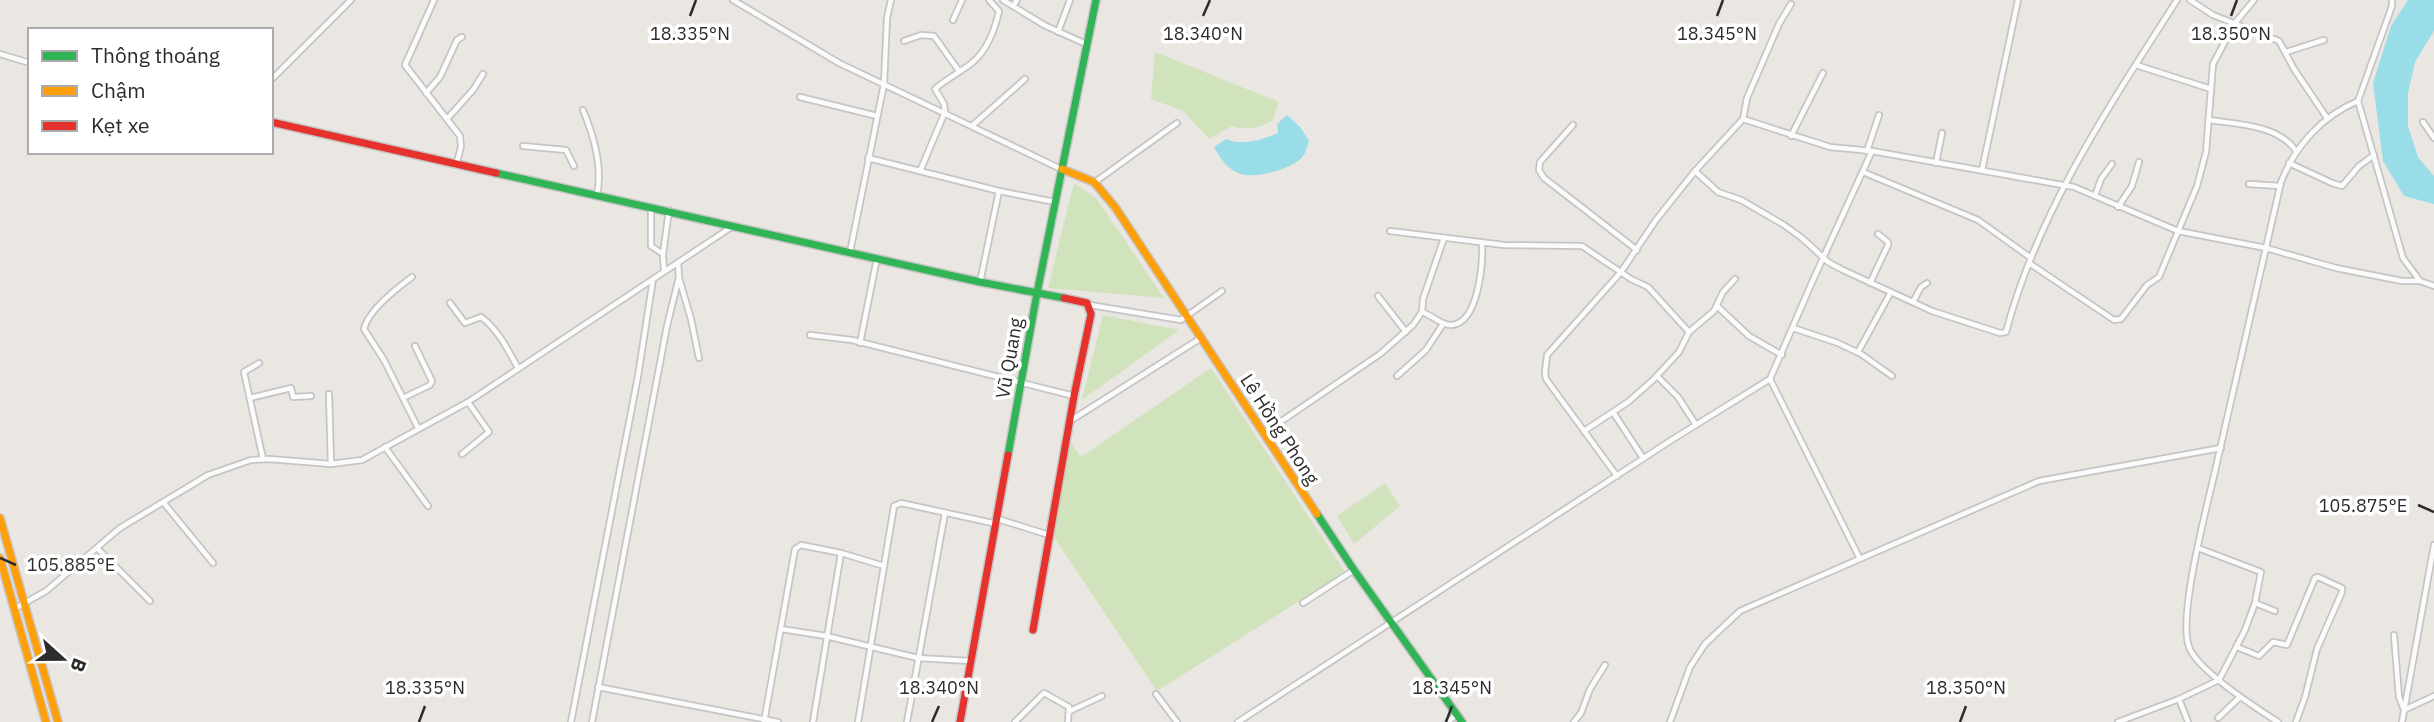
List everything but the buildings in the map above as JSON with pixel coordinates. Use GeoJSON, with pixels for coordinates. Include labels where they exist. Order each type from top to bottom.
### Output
{"type":"FeatureCollection","features":[{"type":"Feature","properties":{"kind":"street"},"geometry":{"type":"LineString","coordinates":[[273,78],[351,0]]}},
{"type":"Feature","properties":{"kind":"street"},"geometry":{"type":"LineString","coordinates":[[434,0],[405,65],[460,136],[461,147],[456,165]]}},
{"type":"Feature","properties":{"kind":"street"},"geometry":{"type":"LineString","coordinates":[[733,0],[825,56],[1062,169]]}},
{"type":"Feature","properties":{"kind":"street"},"geometry":{"type":"LineString","coordinates":[[850,252],[884,84],[887,18],[891,0]]}},
{"type":"Feature","properties":{"kind":"street"},"geometry":{"type":"LineString","coordinates":[[953,20],[962,0]]}},
{"type":"Feature","properties":{"kind":"street"},"geometry":{"type":"LineString","coordinates":[[920,171],[946,107],[935,89],[976,59],[986,46],[999,11],[989,0]]}},
{"type":"Feature","properties":{"kind":"street"},"geometry":{"type":"LineString","coordinates":[[1003,0],[1058,32],[1087,44]]}},
{"type":"Feature","properties":{"kind":"street"},"geometry":{"type":"LineString","coordinates":[[1013,6],[1017,0]]}},
{"type":"Feature","properties":{"kind":"street"},"geometry":{"type":"LineString","coordinates":[[1058,32],[1070,0]]}},
{"type":"Feature","properties":{"kind":"street","name":"Vũ Quang"},"geometry":{"type":"LineString","coordinates":[[960,722],[1037,293],[1096,0]]}},
{"type":"Feature","properties":{"kind":"street"},"geometry":{"type":"LineString","coordinates":[[1982,171],[2018,0]]}},
{"type":"Feature","properties":{"kind":"street"},"geometry":{"type":"LineString","coordinates":[[1695,171],[1718,192],[1741,200],[1784,225],[1823,258],[1870,283],[1952,318],[2000,333],[2006,332],[2013,304],[2035,244],[2114,97],[2177,0]]}},
{"type":"Feature","properties":{"kind":"street"},"geometry":{"type":"LineString","coordinates":[[2190,0],[2213,15],[2279,41],[2327,118]]}},
{"type":"Feature","properties":{"kind":"street"},"geometry":{"type":"LineString","coordinates":[[1863,172],[1978,220],[2039,268],[2111,318],[2118,320],[2147,285],[2161,274],[2197,186],[2206,152],[2213,64],[2235,23],[2254,0]]}},
{"type":"Feature","properties":{"kind":"street"},"geometry":{"type":"LineString","coordinates":[[2392,0],[2358,101],[2403,258],[2420,281]]}},
{"type":"Feature","properties":{"kind":"street"},"geometry":{"type":"LineString","coordinates":[[1617,476],[1546,379],[1547,355],[1621,272],[1656,220],[1695,171],[1743,119],[1747,98],[1779,24],[1791,4]]}},
{"type":"Feature","properties":{"kind":"street"},"geometry":{"type":"LineString","coordinates":[[904,41],[921,35],[934,36],[959,71]]}},
{"type":"Feature","properties":{"kind":"street"},"geometry":{"type":"LineString","coordinates":[[426,93],[440,77],[455,44],[462,37]]}},
{"type":"Feature","properties":{"kind":"street"},"geometry":{"type":"LineString","coordinates":[[2286,52],[2324,40]]}},
{"type":"Feature","properties":{"kind":"street"},"geometry":{"type":"LineString","coordinates":[[0,54],[28,62]]}},
{"type":"Feature","properties":{"kind":"street"},"geometry":{"type":"LineString","coordinates":[[2136,65],[2211,89]]}},
{"type":"Feature","properties":{"kind":"street"},"geometry":{"type":"LineString","coordinates":[[1791,136],[1823,73]]}},
{"type":"Feature","properties":{"kind":"street"},"geometry":{"type":"LineString","coordinates":[[447,118],[473,90],[483,74]]}},
{"type":"Feature","properties":{"kind":"street"},"geometry":{"type":"LineString","coordinates":[[973,125],[1025,79]]}},
{"type":"Feature","properties":{"kind":"street"},"geometry":{"type":"LineString","coordinates":[[800,97],[877,116]]}},
{"type":"Feature","properties":{"kind":"street"},"geometry":{"type":"LineString","coordinates":[[2278,722],[2219,680],[2197,659],[2189,648],[2186,624],[2198,548],[2280,186],[2296,151],[2327,118],[2358,101]]}},
{"type":"Feature","properties":{"kind":"street"},"geometry":{"type":"LineString","coordinates":[[583,110],[595,147],[597,194]]}},
{"type":"Feature","properties":{"kind":"street"},"geometry":{"type":"LineString","coordinates":[[1238,722],[1643,458],[1770,379],[1863,172],[1879,115]]}},
{"type":"Feature","properties":{"kind":"street"},"geometry":{"type":"LineString","coordinates":[[1743,119],[1830,147],[1869,151],[2066,185],[2178,231],[2266,248],[2336,268],[2402,281],[2420,281],[2434,286]]}},
{"type":"Feature","properties":{"kind":"street"},"geometry":{"type":"LineString","coordinates":[[2209,120],[2240,123],[2268,132],[2286,140],[2296,151]]}},
{"type":"Feature","properties":{"kind":"street"},"geometry":{"type":"LineString","coordinates":[[2423,121],[2433,136]]}},
{"type":"Feature","properties":{"kind":"street"},"geometry":{"type":"LineString","coordinates":[[273,122],[980,282],[1087,303],[1091,314],[1033,630]]}},
{"type":"Feature","properties":{"kind":"street"},"geometry":{"type":"LineString","coordinates":[[1094,182],[1177,123]]}},
{"type":"Feature","properties":{"kind":"street"},"geometry":{"type":"LineString","coordinates":[[1573,125],[1540,162],[1539,170],[1544,177],[1637,250]]}},
{"type":"Feature","properties":{"kind":"street"},"geometry":{"type":"LineString","coordinates":[[1936,163],[1942,132]]}},
{"type":"Feature","properties":{"kind":"street"},"geometry":{"type":"LineString","coordinates":[[523,146],[566,150],[570,153],[574,166]]}},
{"type":"Feature","properties":{"kind":"street"},"geometry":{"type":"LineString","coordinates":[[2289,163],[2342,186],[2359,166],[2374,155]]}},
{"type":"Feature","properties":{"kind":"street"},"geometry":{"type":"LineString","coordinates":[[868,159],[1055,202]]}},
{"type":"Feature","properties":{"kind":"street"},"geometry":{"type":"LineString","coordinates":[[2118,207],[2132,186],[2138,162]]}},
{"type":"Feature","properties":{"kind":"street"},"geometry":{"type":"LineString","coordinates":[[2095,196],[2105,171],[2112,164]]}},
{"type":"Feature","properties":{"kind":"street","name":"Lê Hồng Phong"},"geometry":{"type":"LineString","coordinates":[[1062,169],[1094,182],[1115,207],[1354,570],[1462,722]]}},
{"type":"Feature","properties":{"kind":"street"},"geometry":{"type":"LineString","coordinates":[[2249,184],[2280,186]]}},
{"type":"Feature","properties":{"kind":"street"},"geometry":{"type":"LineString","coordinates":[[980,282],[999,191]]}},
{"type":"Feature","properties":{"kind":"street"},"geometry":{"type":"LineString","coordinates":[[651,206],[651,246],[663,254]]}},
{"type":"Feature","properties":{"kind":"street"},"geometry":{"type":"LineString","coordinates":[[664,271],[663,254],[669,210]]}},
{"type":"Feature","properties":{"kind":"street"},"geometry":{"type":"LineString","coordinates":[[14,609],[46,591],[120,528],[208,475],[251,460],[331,464],[362,460],[468,402],[734,226]]}},
{"type":"Feature","properties":{"kind":"street"},"geometry":{"type":"LineString","coordinates":[[1390,231],[1510,245],[1578,245],[1651,290],[1689,332]]}},
{"type":"Feature","properties":{"kind":"street"},"geometry":{"type":"LineString","coordinates":[[1870,283],[1888,245],[1878,234]]}},
{"type":"Feature","properties":{"kind":"street"},"geometry":{"type":"LineString","coordinates":[[1264,433],[1380,354],[1406,332],[1422,312],[1423,299],[1444,238]]}},
{"type":"Feature","properties":{"kind":"street"},"geometry":{"type":"LineString","coordinates":[[1422,312],[1437,318],[1443,324],[1451,325],[1459,323],[1472,310],[1482,242]]}},
{"type":"Feature","properties":{"kind":"street"},"geometry":{"type":"LineString","coordinates":[[860,342],[877,258]]}},
{"type":"Feature","properties":{"kind":"street"},"geometry":{"type":"LineString","coordinates":[[678,263],[699,358]]}},
{"type":"Feature","properties":{"kind":"street"},"geometry":{"type":"LineString","coordinates":[[412,276],[364,325],[365,333],[384,360],[418,428]]}},
{"type":"Feature","properties":{"kind":"street"},"geometry":{"type":"LineString","coordinates":[[592,722],[667,326],[679,277]]}},
{"type":"Feature","properties":{"kind":"street"},"geometry":{"type":"LineString","coordinates":[[570,722],[638,376],[653,279]]}},
{"type":"Feature","properties":{"kind":"street"},"geometry":{"type":"LineString","coordinates":[[1584,431],[1637,395],[1657,376],[1679,352],[1689,332],[1717,306],[1723,292],[1735,279]]}},
{"type":"Feature","properties":{"kind":"street"},"geometry":{"type":"LineString","coordinates":[[1913,302],[1921,287],[1927,283]]}},
{"type":"Feature","properties":{"kind":"street"},"geometry":{"type":"LineString","coordinates":[[1090,308],[1090,305],[1181,320],[1222,291]]}},
{"type":"Feature","properties":{"kind":"street"},"geometry":{"type":"LineString","coordinates":[[1858,352],[1891,292]]}},
{"type":"Feature","properties":{"kind":"street"},"geometry":{"type":"LineString","coordinates":[[1378,296],[1406,332]]}},
{"type":"Feature","properties":{"kind":"street"},"geometry":{"type":"LineString","coordinates":[[450,303],[465,323],[481,317],[487,321],[518,368]]}},
{"type":"Feature","properties":{"kind":"street"},"geometry":{"type":"LineString","coordinates":[[1717,306],[1749,336],[1782,355]]}},
{"type":"Feature","properties":{"kind":"street"},"geometry":{"type":"LineString","coordinates":[[1397,376],[1426,350],[1443,324]]}},
{"type":"Feature","properties":{"kind":"street"},"geometry":{"type":"LineString","coordinates":[[1793,328],[1832,340],[1858,352],[1892,376]]}},
{"type":"Feature","properties":{"kind":"street"},"geometry":{"type":"LineString","coordinates":[[810,335],[860,342],[1074,396]]}},
{"type":"Feature","properties":{"kind":"street"},"geometry":{"type":"LineString","coordinates":[[1070,421],[1201,338]]}},
{"type":"Feature","properties":{"kind":"street"},"geometry":{"type":"LineString","coordinates":[[403,398],[430,385],[432,381],[415,346]]}},
{"type":"Feature","properties":{"kind":"street"},"geometry":{"type":"LineString","coordinates":[[259,363],[244,372],[263,459]]}},
{"type":"Feature","properties":{"kind":"street"},"geometry":{"type":"LineString","coordinates":[[1657,376],[1678,397],[1696,425]]}},
{"type":"Feature","properties":{"kind":"street"},"geometry":{"type":"LineString","coordinates":[[1770,379],[1859,558]]}},
{"type":"Feature","properties":{"kind":"street"},"geometry":{"type":"LineString","coordinates":[[250,398],[291,388],[293,397],[311,396]]}},
{"type":"Feature","properties":{"kind":"street"},"geometry":{"type":"LineString","coordinates":[[329,394],[331,464]]}},
{"type":"Feature","properties":{"kind":"street"},"geometry":{"type":"LineString","coordinates":[[462,454],[489,432],[468,402]]}},
{"type":"Feature","properties":{"kind":"street"},"geometry":{"type":"LineString","coordinates":[[1614,412],[1643,458]]}},
{"type":"Feature","properties":{"kind":"street"},"geometry":{"type":"LineString","coordinates":[[384,447],[428,506]]}},
{"type":"Feature","properties":{"kind":"street"},"geometry":{"type":"LineString","coordinates":[[1670,722],[1690,667],[1705,644],[1740,611],[2039,481],[2221,448]]}},
{"type":"Feature","properties":{"kind":"street"},"geometry":{"type":"LineString","coordinates":[[163,502],[213,563]]}},
{"type":"Feature","properties":{"kind":"street"},"geometry":{"type":"LineString","coordinates":[[858,722],[896,505],[901,503],[1049,535]]}},
{"type":"Feature","properties":{"kind":"street"},"geometry":{"type":"LineString","coordinates":[[907,722],[945,513]]}},
{"type":"Feature","properties":{"kind":"street"},"geometry":{"type":"LineString","coordinates":[[0,518],[58,722]]}},
{"type":"Feature","properties":{"kind":"street"},"geometry":{"type":"LineString","coordinates":[[765,721],[797,548],[801,545],[841,553],[884,566]]}},
{"type":"Feature","properties":{"kind":"street"},"geometry":{"type":"LineString","coordinates":[[2402,722],[2434,545]]}},
{"type":"Feature","properties":{"kind":"street"},"geometry":{"type":"LineString","coordinates":[[97,548],[150,601]]}},
{"type":"Feature","properties":{"kind":"street"},"geometry":{"type":"LineString","coordinates":[[2118,722],[2216,683],[2237,647],[2255,603],[2261,572],[2198,548]]}},
{"type":"Feature","properties":{"kind":"street"},"geometry":{"type":"LineString","coordinates":[[814,722],[841,553]]}},
{"type":"Feature","properties":{"kind":"street"},"geometry":{"type":"LineString","coordinates":[[0,558],[7,595],[14,609],[46,722]]}},
{"type":"Feature","properties":{"kind":"street"},"geometry":{"type":"LineString","coordinates":[[1303,603],[1354,570]]}},
{"type":"Feature","properties":{"kind":"street"},"geometry":{"type":"LineString","coordinates":[[2237,647],[2259,656],[2273,642],[2289,644],[2315,578],[2342,588],[2343,592],[2317,649],[2297,722]]}},
{"type":"Feature","properties":{"kind":"street"},"geometry":{"type":"LineString","coordinates":[[2255,603],[2275,611]]}},
{"type":"Feature","properties":{"kind":"street"},"geometry":{"type":"LineString","coordinates":[[781,629],[826,636],[918,658],[971,661]]}},
{"type":"Feature","properties":{"kind":"street"},"geometry":{"type":"LineString","coordinates":[[2394,635],[2399,697],[2404,710]]}},
{"type":"Feature","properties":{"kind":"street"},"geometry":{"type":"LineString","coordinates":[[1574,722],[1605,664]]}},
{"type":"Feature","properties":{"kind":"street"},"geometry":{"type":"LineString","coordinates":[[598,687],[778,722]]}},
{"type":"Feature","properties":{"kind":"street"},"geometry":{"type":"LineString","coordinates":[[1015,722],[1044,693],[1066,703],[1070,711],[1068,722]]}},
{"type":"Feature","properties":{"kind":"street"},"geometry":{"type":"LineString","coordinates":[[1156,694],[1177,722]]}},
{"type":"Feature","properties":{"kind":"street"},"geometry":{"type":"LineString","coordinates":[[1070,711],[1102,696]]}},
{"type":"Feature","properties":{"kind":"street"},"geometry":{"type":"LineString","coordinates":[[2218,718],[2241,696]]}},
{"type":"Feature","properties":{"kind":"street"},"geometry":{"type":"LineString","coordinates":[[2404,710],[2434,696]]}},
{"type":"Feature","properties":{"kind":"street"},"geometry":{"type":"LineString","coordinates":[[2179,699],[2188,722]]}},
{"type":"Feature","properties":{"kind":"street"},"geometry":{"type":"LineString","coordinates":[[1448,722],[1456,714]]}},
{"type":"Feature","properties":{"kind":"green space"},"geometry":{"type":"Polygon","coordinates":[[[1155,52],[1279,102],[1272,121],[1252,128],[1232,126],[1209,139],[1183,111],[1151,99],[1155,52]]]}},
{"type":"Feature","properties":{"kind":"green space"},"geometry":{"type":"Polygon","coordinates":[[[1074,183],[1096,198],[1164,298],[1048,288],[1074,183]]]}},
{"type":"Feature","properties":{"kind":"green space"},"geometry":{"type":"Polygon","coordinates":[[[1103,315],[1179,330],[1082,400],[1103,315]]]}},
{"type":"Feature","properties":{"kind":"green space"},"geometry":{"type":"Polygon","coordinates":[[[1211,368],[1345,572],[1157,691],[1051,533],[1071,443],[1081,457],[1211,368]]]}},
{"type":"Feature","properties":{"kind":"green space"},"geometry":{"type":"Polygon","coordinates":[[[1385,483],[1400,506],[1354,544],[1337,516],[1385,483]]]}},
{"type":"Feature","properties":{"kind":"water"},"geometry":{"type":"Polygon","coordinates":[[[2408,0],[2434,0],[2434,31],[2415,62],[2408,93],[2408,126],[2418,157],[2434,176],[2434,204],[2404,196],[2383,161],[2373,83],[2391,26],[2408,0]]]}},
{"type":"Feature","properties":{"kind":"water"},"geometry":{"type":"Polygon","coordinates":[[[1287,115],[1300,127],[1309,141],[1303,156],[1283,169],[1255,175],[1241,174],[1228,167],[1214,147],[1226,139],[1252,141],[1278,133],[1277,124],[1287,115]]]}},
{"type":"Feature","properties":{"kind":"traffic: fast"},"geometry":{"type":"LineString","coordinates":[[1008,455],[1037,293],[1096,0]]}},
{"type":"Feature","properties":{"kind":"traffic: fast"},"geometry":{"type":"LineString","coordinates":[[496,173],[980,282],[1064,298]]}},
{"type":"Feature","properties":{"kind":"traffic: fast"},"geometry":{"type":"LineString","coordinates":[[1317,514],[1462,722]]}},
{"type":"Feature","properties":{"kind":"traffic: slow"},"geometry":{"type":"LineString","coordinates":[[1062,169],[1094,182],[1115,207],[1317,514]]}},
{"type":"Feature","properties":{"kind":"traffic: slow"},"geometry":{"type":"LineString","coordinates":[[0,518],[58,722]]}},
{"type":"Feature","properties":{"kind":"traffic: slow"},"geometry":{"type":"LineString","coordinates":[[0,558],[46,722]]}},
{"type":"Feature","properties":{"kind":"traffic: jam"},"geometry":{"type":"LineString","coordinates":[[273,122],[496,173]]}},
{"type":"Feature","properties":{"kind":"traffic: jam"},"geometry":{"type":"LineString","coordinates":[[1033,630],[1091,314],[1087,303],[1064,298]]}},
{"type":"Feature","properties":{"kind":"traffic: jam"},"geometry":{"type":"LineString","coordinates":[[960,722],[1008,455]]}}]}
